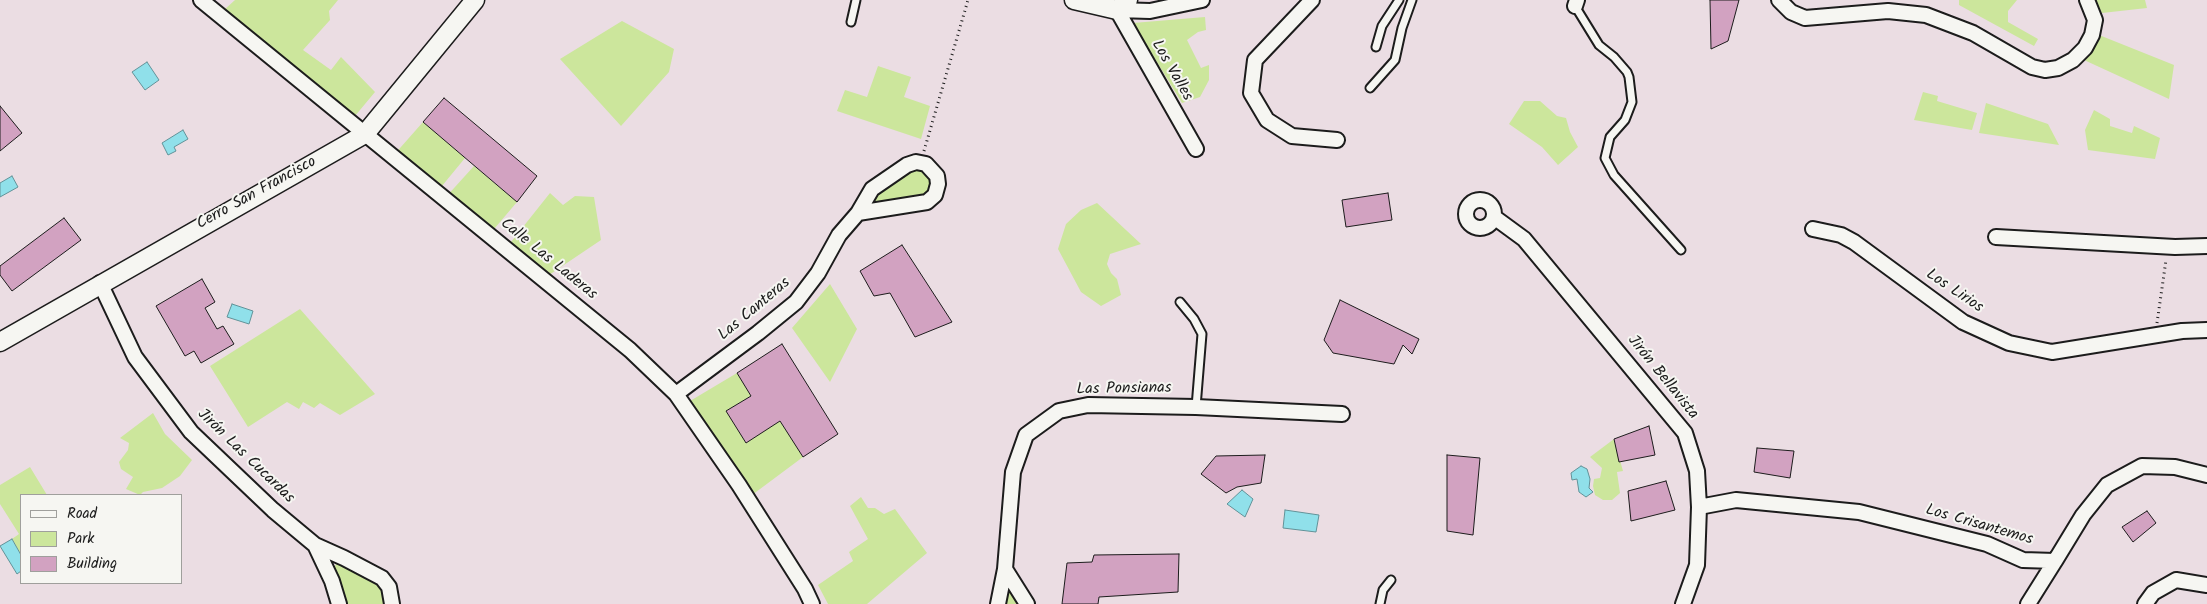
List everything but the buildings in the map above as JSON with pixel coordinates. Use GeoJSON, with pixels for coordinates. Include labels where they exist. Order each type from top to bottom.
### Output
{"type":"FeatureCollection","features":[{"type":"Feature","properties":{"kind":"street","name":"Calle Las Laderas"},"geometry":{"type":"LineString","coordinates":[[201,0],[630,350],[676,394],[739,485],[805,589],[812,604]]}},
{"type":"Feature","properties":{"kind":"street","name":"Cerro San Francisco"},"geometry":{"type":"LineString","coordinates":[[0,342],[100,283],[365,134],[475,0]]}},
{"type":"Feature","properties":{"kind":"street"},"geometry":{"type":"LineString","coordinates":[[1074,0],[1122,5],[1150,11],[1202,0]]}},
{"type":"Feature","properties":{"kind":"street"},"geometry":{"type":"LineString","coordinates":[[1312,0],[1255,60],[1251,93],[1267,120],[1292,136],[1337,140]]}},
{"type":"Feature","properties":{"kind":"street"},"geometry":{"type":"LineString","coordinates":[[1779,0],[1791,12],[1805,18],[1888,10],[1926,15],[1973,33],[2032,67],[2045,70],[2058,68],[2073,60],[2085,48],[2092,35],[2095,20],[2087,0]]}},
{"type":"Feature","properties":{"kind":"street","name":"Los Valles"},"geometry":{"type":"LineString","coordinates":[[1122,5],[1196,149]]}},
{"type":"Feature","properties":{"kind":"street"},"geometry":{"type":"LineString","coordinates":[[858,213],[927,202],[935,195],[938,184],[937,176],[926,164],[920,163]]}},
{"type":"Feature","properties":{"kind":"street","name":"Las Canteras"},"geometry":{"type":"LineString","coordinates":[[676,394],[758,334],[796,302],[818,273],[839,236],[858,213],[872,188],[907,165],[920,163]]}},
{"type":"Feature","properties":{"kind":"street","name":"Jirón Bellavista"},"geometry":{"type":"LineString","coordinates":[[1494,217],[1508,225],[1524,239],[1685,433],[1697,471],[1699,507],[1697,565],[1683,604]]}},
{"type":"Feature","properties":{"kind":"street","name":"Los Lirios"},"geometry":{"type":"LineString","coordinates":[[1813,229],[1841,235],[1854,242],[1963,322],[2009,343],[2052,352],[2207,330]]}},
{"type":"Feature","properties":{"kind":"street"},"geometry":{"type":"LineString","coordinates":[[1996,237],[2168,246],[2207,246]]}},
{"type":"Feature","properties":{"kind":"street","name":"Jirón Las Cucardas"},"geometry":{"type":"LineString","coordinates":[[100,283],[135,357],[191,432],[273,510],[315,545],[382,578],[388,588],[392,604]]}},
{"type":"Feature","properties":{"kind":"street","name":"Las Ponsianas"},"geometry":{"type":"LineString","coordinates":[[998,604],[1004,569],[1013,472],[1026,435],[1058,411],[1088,405],[1196,407],[1342,414]]}},
{"type":"Feature","properties":{"kind":"street"},"geometry":{"type":"LineString","coordinates":[[2028,604],[2083,515],[2107,485],[2142,466],[2175,467],[2207,475]]}},
{"type":"Feature","properties":{"kind":"street","name":"Los Crisantemos"},"geometry":{"type":"LineString","coordinates":[[1699,507],[1736,500],[1859,512],[1987,544],[2022,560],[2055,561]]}},
{"type":"Feature","properties":{"kind":"street","name":"Jirón Las Cucardas"},"geometry":{"type":"LineString","coordinates":[[315,545],[339,604]]}},
{"type":"Feature","properties":{"kind":"street"},"geometry":{"type":"LineString","coordinates":[[328,573],[344,558]]}},
{"type":"Feature","properties":{"kind":"street"},"geometry":{"type":"LineString","coordinates":[[1004,569],[1027,604]]}},
{"type":"Feature","properties":{"kind":"street"},"geometry":{"type":"LineString","coordinates":[[2145,604],[2153,593],[2176,580],[2207,586]]}},
{"type":"Feature","properties":{"kind":"lane"},"geometry":{"type":"LineString","coordinates":[[851,22],[856,0]]}},
{"type":"Feature","properties":{"kind":"lane"},"geometry":{"type":"LineString","coordinates":[[1376,47],[1382,26],[1399,0]]}},
{"type":"Feature","properties":{"kind":"lane"},"geometry":{"type":"LineString","coordinates":[[1370,88],[1395,60],[1402,28],[1412,0]]}},
{"type":"Feature","properties":{"kind":"lane"},"geometry":{"type":"LineString","coordinates":[[1576,3],[1587,30],[1599,45],[1614,57],[1629,77],[1632,102],[1625,120],[1610,136],[1605,158],[1614,176],[1682,250]]}},
{"type":"Feature","properties":{"kind":"lane"},"geometry":{"type":"LineString","coordinates":[[1180,302],[1194,319],[1202,334],[1196,407]]}},
{"type":"Feature","properties":{"kind":"lane"},"geometry":{"type":"LineString","coordinates":[[1380,604],[1383,590],[1391,580]]}},
{"type":"Feature","properties":{"kind":"path"},"geometry":{"type":"LineString","coordinates":[[920,163],[968,0]]}},
{"type":"Feature","properties":{"kind":"path"},"geometry":{"type":"LineString","coordinates":[[2155,336],[2168,246]]}},
{"type":"Feature","properties":{"kind":"green space"},"geometry":{"type":"Polygon","coordinates":[[[235,0],[338,0],[329,11],[330,20],[303,50],[331,70],[341,57],[375,92],[355,116],[224,10],[235,0]]]}},
{"type":"Feature","properties":{"kind":"green space"},"geometry":{"type":"Polygon","coordinates":[[[1959,0],[2017,0],[2008,11],[2008,22],[2038,39],[2034,46],[1959,5],[1959,0]]]}},
{"type":"Feature","properties":{"kind":"green space"},"geometry":{"type":"Polygon","coordinates":[[[2095,0],[2145,0],[2147,8],[2102,13],[2095,0]]]}},
{"type":"Feature","properties":{"kind":"green space"},"geometry":{"type":"Polygon","coordinates":[[[1205,17],[1206,30],[1198,32],[1187,40],[1201,68],[1209,65],[1209,80],[1200,97],[1182,103],[1133,23],[1205,17]]]}},
{"type":"Feature","properties":{"kind":"green space"},"geometry":{"type":"Polygon","coordinates":[[[622,21],[674,49],[669,72],[621,126],[560,59],[622,21]]]}},
{"type":"Feature","properties":{"kind":"green space"},"geometry":{"type":"Polygon","coordinates":[[[2099,35],[2174,65],[2169,99],[2084,60],[2099,35]]]}},
{"type":"Feature","properties":{"kind":"green space"},"geometry":{"type":"Polygon","coordinates":[[[878,66],[911,77],[904,97],[930,106],[921,139],[837,111],[845,90],[867,97],[878,66]]]}},
{"type":"Feature","properties":{"kind":"green space"},"geometry":{"type":"Polygon","coordinates":[[[1923,92],[1938,96],[1937,101],[1977,113],[1972,130],[1914,120],[1923,92]]]}},
{"type":"Feature","properties":{"kind":"green space"},"geometry":{"type":"Polygon","coordinates":[[[1524,101],[1540,101],[1557,116],[1566,118],[1570,132],[1578,147],[1558,165],[1542,147],[1509,124],[1524,101]]]}},
{"type":"Feature","properties":{"kind":"green space"},"geometry":{"type":"Polygon","coordinates":[[[1986,103],[2048,124],[2059,145],[1979,133],[1986,103]]]}},
{"type":"Feature","properties":{"kind":"green space"},"geometry":{"type":"Polygon","coordinates":[[[2094,110],[2110,119],[2110,126],[2132,133],[2134,126],[2160,138],[2155,159],[2088,150],[2085,130],[2094,110]]]}},
{"type":"Feature","properties":{"kind":"green space"},"geometry":{"type":"Polygon","coordinates":[[[423,122],[465,158],[437,192],[393,156],[423,122]]]}},
{"type":"Feature","properties":{"kind":"green space"},"geometry":{"type":"Polygon","coordinates":[[[907,165],[933,170],[935,195],[858,213],[872,189],[907,165]]]}},
{"type":"Feature","properties":{"kind":"green space"},"geometry":{"type":"Polygon","coordinates":[[[474,166],[517,202],[489,235],[445,198],[474,166]]]}},
{"type":"Feature","properties":{"kind":"green space"},"geometry":{"type":"Polygon","coordinates":[[[550,193],[563,205],[575,196],[594,197],[601,240],[549,275],[511,242],[550,193]]]}},
{"type":"Feature","properties":{"kind":"green space"},"geometry":{"type":"Polygon","coordinates":[[[1097,203],[1141,244],[1110,254],[1107,264],[1111,273],[1117,279],[1121,295],[1101,306],[1081,292],[1058,249],[1066,224],[1081,210],[1097,203]]]}},
{"type":"Feature","properties":{"kind":"green space"},"geometry":{"type":"Polygon","coordinates":[[[830,284],[857,329],[830,382],[792,328],[830,284]]]}},
{"type":"Feature","properties":{"kind":"green space"},"geometry":{"type":"Polygon","coordinates":[[[300,309],[375,394],[340,415],[320,403],[314,408],[303,402],[299,409],[287,402],[248,427],[210,366],[300,309]]]}},
{"type":"Feature","properties":{"kind":"green space"},"geometry":{"type":"Polygon","coordinates":[[[737,373],[751,396],[726,411],[746,443],[780,421],[803,457],[752,495],[690,401],[737,373]]]}},
{"type":"Feature","properties":{"kind":"green space"},"geometry":{"type":"Polygon","coordinates":[[[153,413],[165,434],[192,460],[180,476],[162,488],[138,494],[126,489],[133,477],[121,469],[119,462],[128,450],[129,443],[120,438],[153,413]]]}},
{"type":"Feature","properties":{"kind":"green space"},"geometry":{"type":"Polygon","coordinates":[[[1614,439],[1623,471],[1617,472],[1620,493],[1612,500],[1603,500],[1595,495],[1593,486],[1594,479],[1600,478],[1602,468],[1590,457],[1614,439]]]}},
{"type":"Feature","properties":{"kind":"green space"},"geometry":{"type":"Polygon","coordinates":[[[30,467],[46,494],[20,494],[20,553],[12,539],[19,534],[0,504],[0,485],[30,467]]]}},
{"type":"Feature","properties":{"kind":"green space"},"geometry":{"type":"Polygon","coordinates":[[[861,497],[868,508],[875,508],[884,514],[895,509],[927,553],[867,604],[828,604],[818,585],[853,561],[849,552],[868,539],[850,506],[861,497]]]}},
{"type":"Feature","properties":{"kind":"green space"},"geometry":{"type":"Polygon","coordinates":[[[338,562],[382,578],[392,604],[339,604],[329,573],[338,562]]]}},
{"type":"Feature","properties":{"kind":"green space"},"geometry":{"type":"Polygon","coordinates":[[[1005,569],[1027,604],[998,604],[1005,569]]]}},
{"type":"Feature","properties":{"kind":"water"},"geometry":{"type":"Polygon","coordinates":[[[147,62],[159,80],[145,90],[132,72],[147,62]]]}},
{"type":"Feature","properties":{"kind":"water"},"geometry":{"type":"Polygon","coordinates":[[[183,130],[188,139],[174,147],[176,151],[168,155],[162,143],[183,130]]]}},
{"type":"Feature","properties":{"kind":"water"},"geometry":{"type":"Polygon","coordinates":[[[12,176],[18,187],[0,197],[0,183],[12,176]]]}},
{"type":"Feature","properties":{"kind":"water"},"geometry":{"type":"Polygon","coordinates":[[[232,304],[253,311],[249,324],[227,317],[232,304]]]}},
{"type":"Feature","properties":{"kind":"water"},"geometry":{"type":"Polygon","coordinates":[[[1581,466],[1587,469],[1590,479],[1589,488],[1593,492],[1586,497],[1579,492],[1577,479],[1572,480],[1571,473],[1581,466]]]}},
{"type":"Feature","properties":{"kind":"water"},"geometry":{"type":"Polygon","coordinates":[[[1242,490],[1253,499],[1245,517],[1227,504],[1242,490]]]}},
{"type":"Feature","properties":{"kind":"water"},"geometry":{"type":"Polygon","coordinates":[[[1285,510],[1319,515],[1316,532],[1283,528],[1285,510]]]}},
{"type":"Feature","properties":{"kind":"water"},"geometry":{"type":"Polygon","coordinates":[[[12,539],[20,553],[20,572],[17,574],[0,546],[12,539]]]}}]}
